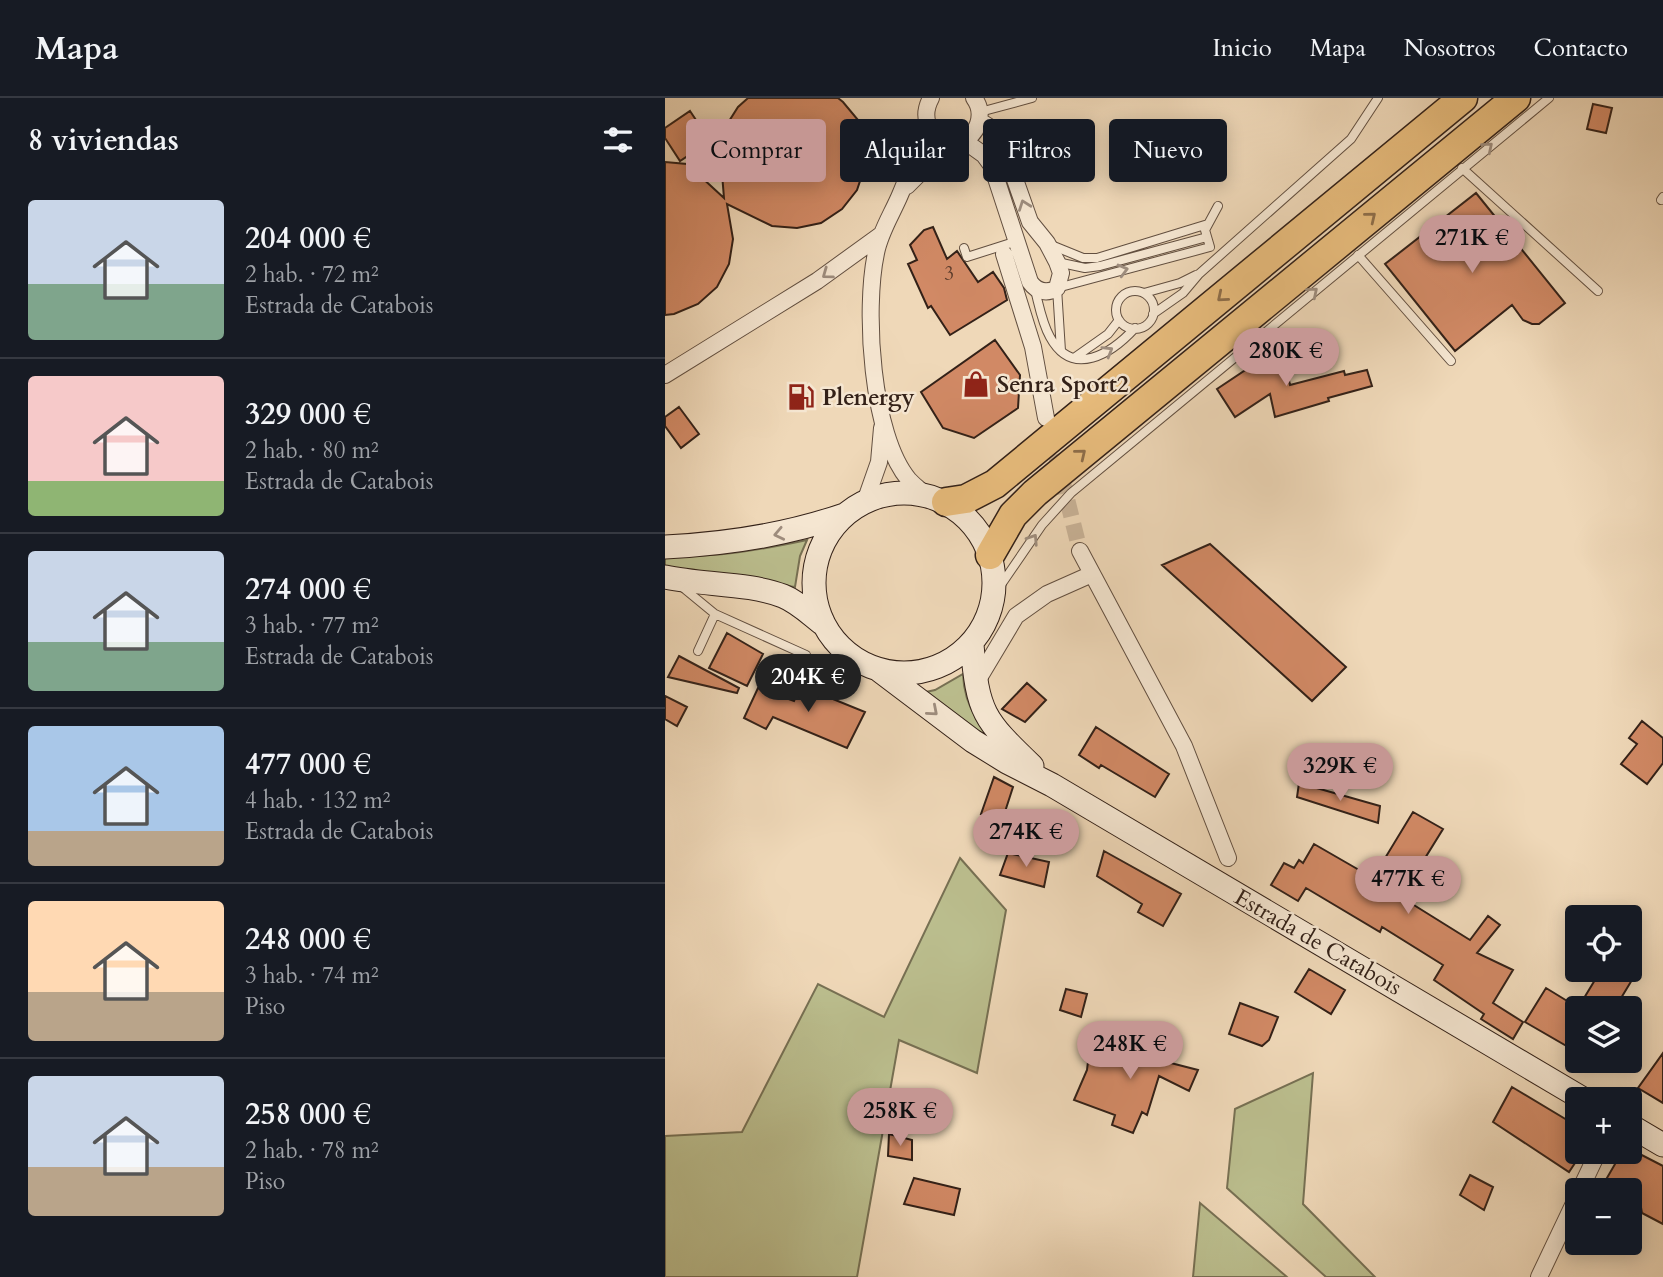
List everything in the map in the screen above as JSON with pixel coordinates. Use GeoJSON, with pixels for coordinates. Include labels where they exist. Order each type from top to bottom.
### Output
{"type":"FeatureCollection","features":[{"type":"Feature","properties":{"kind":"highway"},"geometry":{"type":"LineString","coordinates":[[946,499],[995,484],[1463,98]]}},
{"type":"Feature","properties":{"kind":"highway"},"geometry":{"type":"LineString","coordinates":[[995,546],[1013,515],[1035,492],[1516,98]]}},
{"type":"Feature","properties":{"kind":"main road","name":"Estrada de Catabois"},"geometry":{"type":"LineString","coordinates":[[823,624],[815,599],[814,573],[820,548],[833,526],[866,499],[895,492],[946,499],[995,546],[994,595],[985,623],[972,645],[949,662],[926,671],[902,674],[879,670]]}},
{"type":"Feature","properties":{"kind":"main road","name":"Estrada de Catabois"},"geometry":{"type":"LineString","coordinates":[[665,547],[754,539],[808,527],[844,515]]}},
{"type":"Feature","properties":{"kind":"main road","name":"Estrada de Catabois"},"geometry":{"type":"LineString","coordinates":[[669,578],[767,591],[799,604],[823,624],[837,644],[856,660],[879,670],[973,741],[1565,1088]]}},
{"type":"Feature","properties":{"kind":"main road","name":"Estrada de Catabois"},"geometry":{"type":"LineString","coordinates":[[972,645],[975,684],[980,705],[998,734],[1052,785]]}},
{"type":"Feature","properties":{"kind":"main road"},"geometry":{"type":"LineString","coordinates":[[1642,1133],[1663,1145]]}},
{"type":"Feature","properties":{"kind":"street"},"geometry":{"type":"LineString","coordinates":[[926,100],[926,119]]}},
{"type":"Feature","properties":{"kind":"street"},"geometry":{"type":"LineString","coordinates":[[969,134],[976,130],[978,110]]}},
{"type":"Feature","properties":{"kind":"street"},"geometry":{"type":"LineString","coordinates":[[969,147],[984,155],[992,166],[1030,282],[1035,288],[1051,291],[1057,288],[1061,273],[1057,262],[1026,213],[1000,137],[978,110]]}},
{"type":"Feature","properties":{"kind":"street"},"geometry":{"type":"LineString","coordinates":[[905,182],[876,253],[869,302],[872,347],[887,438],[898,461],[909,480],[946,499]]}},
{"type":"Feature","properties":{"kind":"street"},"geometry":{"type":"LineString","coordinates":[[901,193],[913,182]]}},
{"type":"Feature","properties":{"kind":"street"},"geometry":{"type":"LineString","coordinates":[[665,375],[817,281],[882,234]]}},
{"type":"Feature","properties":{"kind":"street"},"geometry":{"type":"LineString","coordinates":[[1004,254],[1034,347],[1047,418]]}},
{"type":"Feature","properties":{"kind":"street"},"geometry":{"type":"LineString","coordinates":[[866,499],[879,462],[883,418]]}},
{"type":"Feature","properties":{"kind":"street"},"geometry":{"type":"LineString","coordinates":[[1080,551],[1184,746],[1228,858]]}},
{"type":"Feature","properties":{"kind":"street"},"geometry":{"type":"LineString","coordinates":[[975,684],[1016,616],[1047,594],[1092,574]]}},
{"type":"Feature","properties":{"kind":"street"},"geometry":{"type":"LineString","coordinates":[[1539,1277],[1565,1222]]}},
{"type":"Feature","properties":{"kind":"lane"},"geometry":{"type":"LineString","coordinates":[[978,110],[1032,98]]}},
{"type":"Feature","properties":{"kind":"lane"},"geometry":{"type":"LineString","coordinates":[[1035,288],[1049,336],[1061,351],[1074,358],[1096,358],[1107,353],[1135,328],[1147,324],[1153,314],[1183,293],[1245,230],[1351,139],[1378,98]]}},
{"type":"Feature","properties":{"kind":"lane"},"geometry":{"type":"LineString","coordinates":[[994,595],[1042,525],[1071,493],[1549,98]]}},
{"type":"Feature","properties":{"kind":"lane"},"geometry":{"type":"LineString","coordinates":[[1462,168],[1598,291]]}},
{"type":"Feature","properties":{"kind":"lane"},"geometry":{"type":"LineString","coordinates":[[1208,242],[1205,230],[1218,206]]}},
{"type":"Feature","properties":{"kind":"lane"},"geometry":{"type":"LineString","coordinates":[[1047,243],[1083,258],[1097,258],[1208,224]]}},
{"type":"Feature","properties":{"kind":"lane"},"geometry":{"type":"LineString","coordinates":[[964,248],[967,257],[1017,241]]}},
{"type":"Feature","properties":{"kind":"lane"},"geometry":{"type":"LineString","coordinates":[[1057,262],[1085,268],[1100,267],[1208,242]]}},
{"type":"Feature","properties":{"kind":"lane"},"geometry":{"type":"LineString","coordinates":[[1061,351],[1057,288],[1208,242]]}},
{"type":"Feature","properties":{"kind":"lane"},"geometry":{"type":"LineString","coordinates":[[1358,255],[1451,362]]}},
{"type":"Feature","properties":{"kind":"lane"},"geometry":{"type":"LineString","coordinates":[[1135,328],[1119,320],[1116,308],[1121,297],[1132,291],[1144,293],[1180,283],[1199,274]]}},
{"type":"Feature","properties":{"kind":"lane"},"geometry":{"type":"LineString","coordinates":[[1144,293],[1152,302],[1153,314]]}},
{"type":"Feature","properties":{"kind":"lane"},"geometry":{"type":"LineString","coordinates":[[1074,358],[1108,334],[1119,320]]}},
{"type":"Feature","properties":{"kind":"lane"},"geometry":{"type":"LineString","coordinates":[[669,578],[715,614],[806,655]]}},
{"type":"Feature","properties":{"kind":"lane"},"geometry":{"type":"LineString","coordinates":[[698,651],[715,614]]}},
{"type":"Feature","properties":{"kind":"green space"},"geometry":{"type":"Polygon","coordinates":[[[807,540],[800,556],[795,587],[665,569],[665,556],[701,556],[807,540]]]}},
{"type":"Feature","properties":{"kind":"green space"},"geometry":{"type":"Polygon","coordinates":[[[963,674],[971,709],[1008,753],[921,693],[935,690],[963,674]]]}},
{"type":"Feature","properties":{"kind":"green space"},"geometry":{"type":"Polygon","coordinates":[[[960,858],[1006,910],[977,1073],[899,1040],[857,1277],[665,1277],[665,1136],[742,1132],[818,984],[884,1017],[960,858]]]}},
{"type":"Feature","properties":{"kind":"green space"},"geometry":{"type":"Polygon","coordinates":[[[1313,1073],[1303,1204],[1375,1277],[1326,1277],[1227,1188],[1235,1109],[1313,1073]]]}},
{"type":"Feature","properties":{"kind":"green space"},"geometry":{"type":"Polygon","coordinates":[[[1200,1203],[1287,1277],[1193,1277],[1200,1203]]]}},
{"type":"Feature","properties":{"kind":"building"},"geometry":{"type":"Polygon","coordinates":[[[748,98],[838,98],[857,119],[840,119],[840,182],[860,182],[857,190],[842,209],[821,223],[797,228],[772,226],[727,204],[733,239],[729,264],[717,287],[698,304],[665,315],[665,162],[686,164],[686,182],[707,182],[724,198],[723,182],[826,182],[826,119],[730,119],[748,98]]]}},
{"type":"Feature","properties":{"kind":"building"},"geometry":{"type":"Polygon","coordinates":[[[1593,104],[1612,108],[1606,133],[1587,129],[1593,104]]]}},
{"type":"Feature","properties":{"kind":"building"},"geometry":{"type":"Polygon","coordinates":[[[690,111],[695,119],[686,119],[686,157],[680,161],[665,138],[665,128],[690,111]]]}},
{"type":"Feature","properties":{"kind":"building"},"geometry":{"type":"Polygon","coordinates":[[[1476,193],[1565,303],[1539,324],[1523,320],[1512,305],[1455,351],[1385,264],[1476,193]]]}},
{"type":"Feature","properties":{"kind":"building"},"geometry":{"type":"Polygon","coordinates":[[[933,227],[947,259],[957,251],[978,282],[993,272],[1004,288],[1007,300],[950,335],[931,306],[928,308],[908,264],[917,260],[910,245],[924,230],[933,227]]]}},
{"type":"Feature","properties":{"kind":"building","name":"Senra Sport2"},"geometry":{"type":"Polygon","coordinates":[[[995,340],[1020,375],[1018,408],[974,438],[943,428],[921,392],[995,340]]]}},
{"type":"Feature","properties":{"kind":"building"},"geometry":{"type":"Polygon","coordinates":[[[1284,357],[1290,385],[1344,371],[1345,375],[1367,370],[1372,386],[1275,417],[1270,394],[1235,417],[1217,389],[1256,363],[1284,357]]]}},
{"type":"Feature","properties":{"kind":"building"},"geometry":{"type":"Polygon","coordinates":[[[679,407],[699,434],[681,448],[665,426],[665,417],[679,407]]]}},
{"type":"Feature","properties":{"kind":"building"},"geometry":{"type":"Polygon","coordinates":[[[1210,544],[1346,667],[1312,701],[1162,565],[1210,544]]]}},
{"type":"Feature","properties":{"kind":"building"},"geometry":{"type":"Polygon","coordinates":[[[727,633],[763,654],[747,686],[709,668],[727,633]]]}},
{"type":"Feature","properties":{"kind":"building"},"geometry":{"type":"Polygon","coordinates":[[[679,656],[739,688],[737,693],[668,677],[679,656]]]}},
{"type":"Feature","properties":{"kind":"building"},"geometry":{"type":"Polygon","coordinates":[[[802,683],[825,692],[823,695],[865,712],[847,748],[773,717],[766,729],[744,718],[758,688],[794,701],[802,683]]]}},
{"type":"Feature","properties":{"kind":"building"},"geometry":{"type":"Polygon","coordinates":[[[1027,683],[1046,700],[1025,722],[1002,709],[1027,683]]]}},
{"type":"Feature","properties":{"kind":"building"},"geometry":{"type":"Polygon","coordinates":[[[665,696],[687,707],[677,726],[665,719],[665,696]]]}},
{"type":"Feature","properties":{"kind":"building"},"geometry":{"type":"Polygon","coordinates":[[[1642,721],[1663,738],[1663,763],[1647,784],[1621,764],[1637,744],[1629,738],[1642,721]]]}},
{"type":"Feature","properties":{"kind":"building"},"geometry":{"type":"Polygon","coordinates":[[[1096,727],[1169,774],[1155,797],[1079,755],[1096,727]]]}},
{"type":"Feature","properties":{"kind":"building"},"geometry":{"type":"Polygon","coordinates":[[[994,777],[1013,787],[1002,821],[981,814],[994,777]]]}},
{"type":"Feature","properties":{"kind":"building"},"geometry":{"type":"Polygon","coordinates":[[[1299,783],[1380,806],[1378,823],[1297,797],[1299,783]]]}},
{"type":"Feature","properties":{"kind":"building"},"geometry":{"type":"Polygon","coordinates":[[[1413,812],[1443,829],[1401,897],[1470,940],[1488,916],[1500,925],[1477,953],[1513,970],[1493,1003],[1523,1022],[1513,1039],[1481,1019],[1484,1014],[1434,980],[1443,965],[1382,927],[1380,932],[1306,888],[1298,901],[1271,885],[1284,863],[1294,868],[1299,860],[1303,863],[1314,844],[1373,878],[1413,812]]]}},
{"type":"Feature","properties":{"kind":"building"},"geometry":{"type":"Polygon","coordinates":[[[1104,851],[1181,894],[1163,926],[1138,912],[1142,904],[1097,876],[1104,851]]]}},
{"type":"Feature","properties":{"kind":"building"},"geometry":{"type":"Polygon","coordinates":[[[1008,853],[1049,862],[1044,887],[1000,875],[1008,853]]]}},
{"type":"Feature","properties":{"kind":"building"},"geometry":{"type":"Polygon","coordinates":[[[1309,969],[1345,990],[1331,1014],[1295,992],[1309,969]]]}},
{"type":"Feature","properties":{"kind":"building"},"geometry":{"type":"Polygon","coordinates":[[[1594,982],[1631,982],[1622,996],[1585,996],[1594,982]]]}},
{"type":"Feature","properties":{"kind":"building"},"geometry":{"type":"Polygon","coordinates":[[[1546,988],[1565,1000],[1565,1045],[1525,1022],[1546,988]]]}},
{"type":"Feature","properties":{"kind":"building"},"geometry":{"type":"Polygon","coordinates":[[[1066,989],[1087,994],[1081,1017],[1060,1010],[1066,989]]]}},
{"type":"Feature","properties":{"kind":"building"},"geometry":{"type":"Polygon","coordinates":[[[1240,1003],[1278,1017],[1269,1040],[1262,1046],[1229,1034],[1240,1003]]]}},
{"type":"Feature","properties":{"kind":"building"},"geometry":{"type":"Polygon","coordinates":[[[1135,1036],[1166,1049],[1163,1061],[1198,1070],[1189,1091],[1159,1076],[1147,1115],[1142,1112],[1133,1133],[1112,1125],[1115,1115],[1074,1100],[1087,1070],[1089,1053],[1107,1061],[1111,1047],[1128,1053],[1135,1036]]]}},
{"type":"Feature","properties":{"kind":"building"},"geometry":{"type":"Polygon","coordinates":[[[1663,1053],[1663,1103],[1639,1087],[1663,1053]]]}},
{"type":"Feature","properties":{"kind":"building"},"geometry":{"type":"Polygon","coordinates":[[[1512,1087],[1565,1119],[1565,1164],[1574,1164],[1569,1172],[1493,1122],[1512,1087]]]}},
{"type":"Feature","properties":{"kind":"building"},"geometry":{"type":"Polygon","coordinates":[[[926,1091],[942,1096],[935,1124],[920,1118],[926,1091]]]}},
{"type":"Feature","properties":{"kind":"building"},"geometry":{"type":"Polygon","coordinates":[[[889,1134],[912,1140],[912,1160],[888,1156],[889,1134]]]}},
{"type":"Feature","properties":{"kind":"building"},"geometry":{"type":"Polygon","coordinates":[[[1642,1155],[1663,1166],[1663,1224],[1642,1213],[1642,1178],[1607,1178],[1615,1164],[1642,1164],[1642,1155]]]}},
{"type":"Feature","properties":{"kind":"building"},"geometry":{"type":"Polygon","coordinates":[[[1470,1175],[1493,1187],[1484,1210],[1460,1195],[1470,1175]]]}},
{"type":"Feature","properties":{"kind":"building"},"geometry":{"type":"Polygon","coordinates":[[[914,1178],[960,1189],[954,1215],[904,1204],[914,1178]]]}},
{"type":"Feature","properties":{"kind":"tunnel"},"geometry":{"type":"LineString","coordinates":[[1050,431],[1080,551]]}},
{"type":"Feature","properties":{"kind":"place","name":"Senra Sport2"},"geometry":{"type":"Point","coordinates":[976,384]}},
{"type":"Feature","properties":{"kind":"place","name":"Plenergy"},"geometry":{"type":"Point","coordinates":[801,397]}}]}
